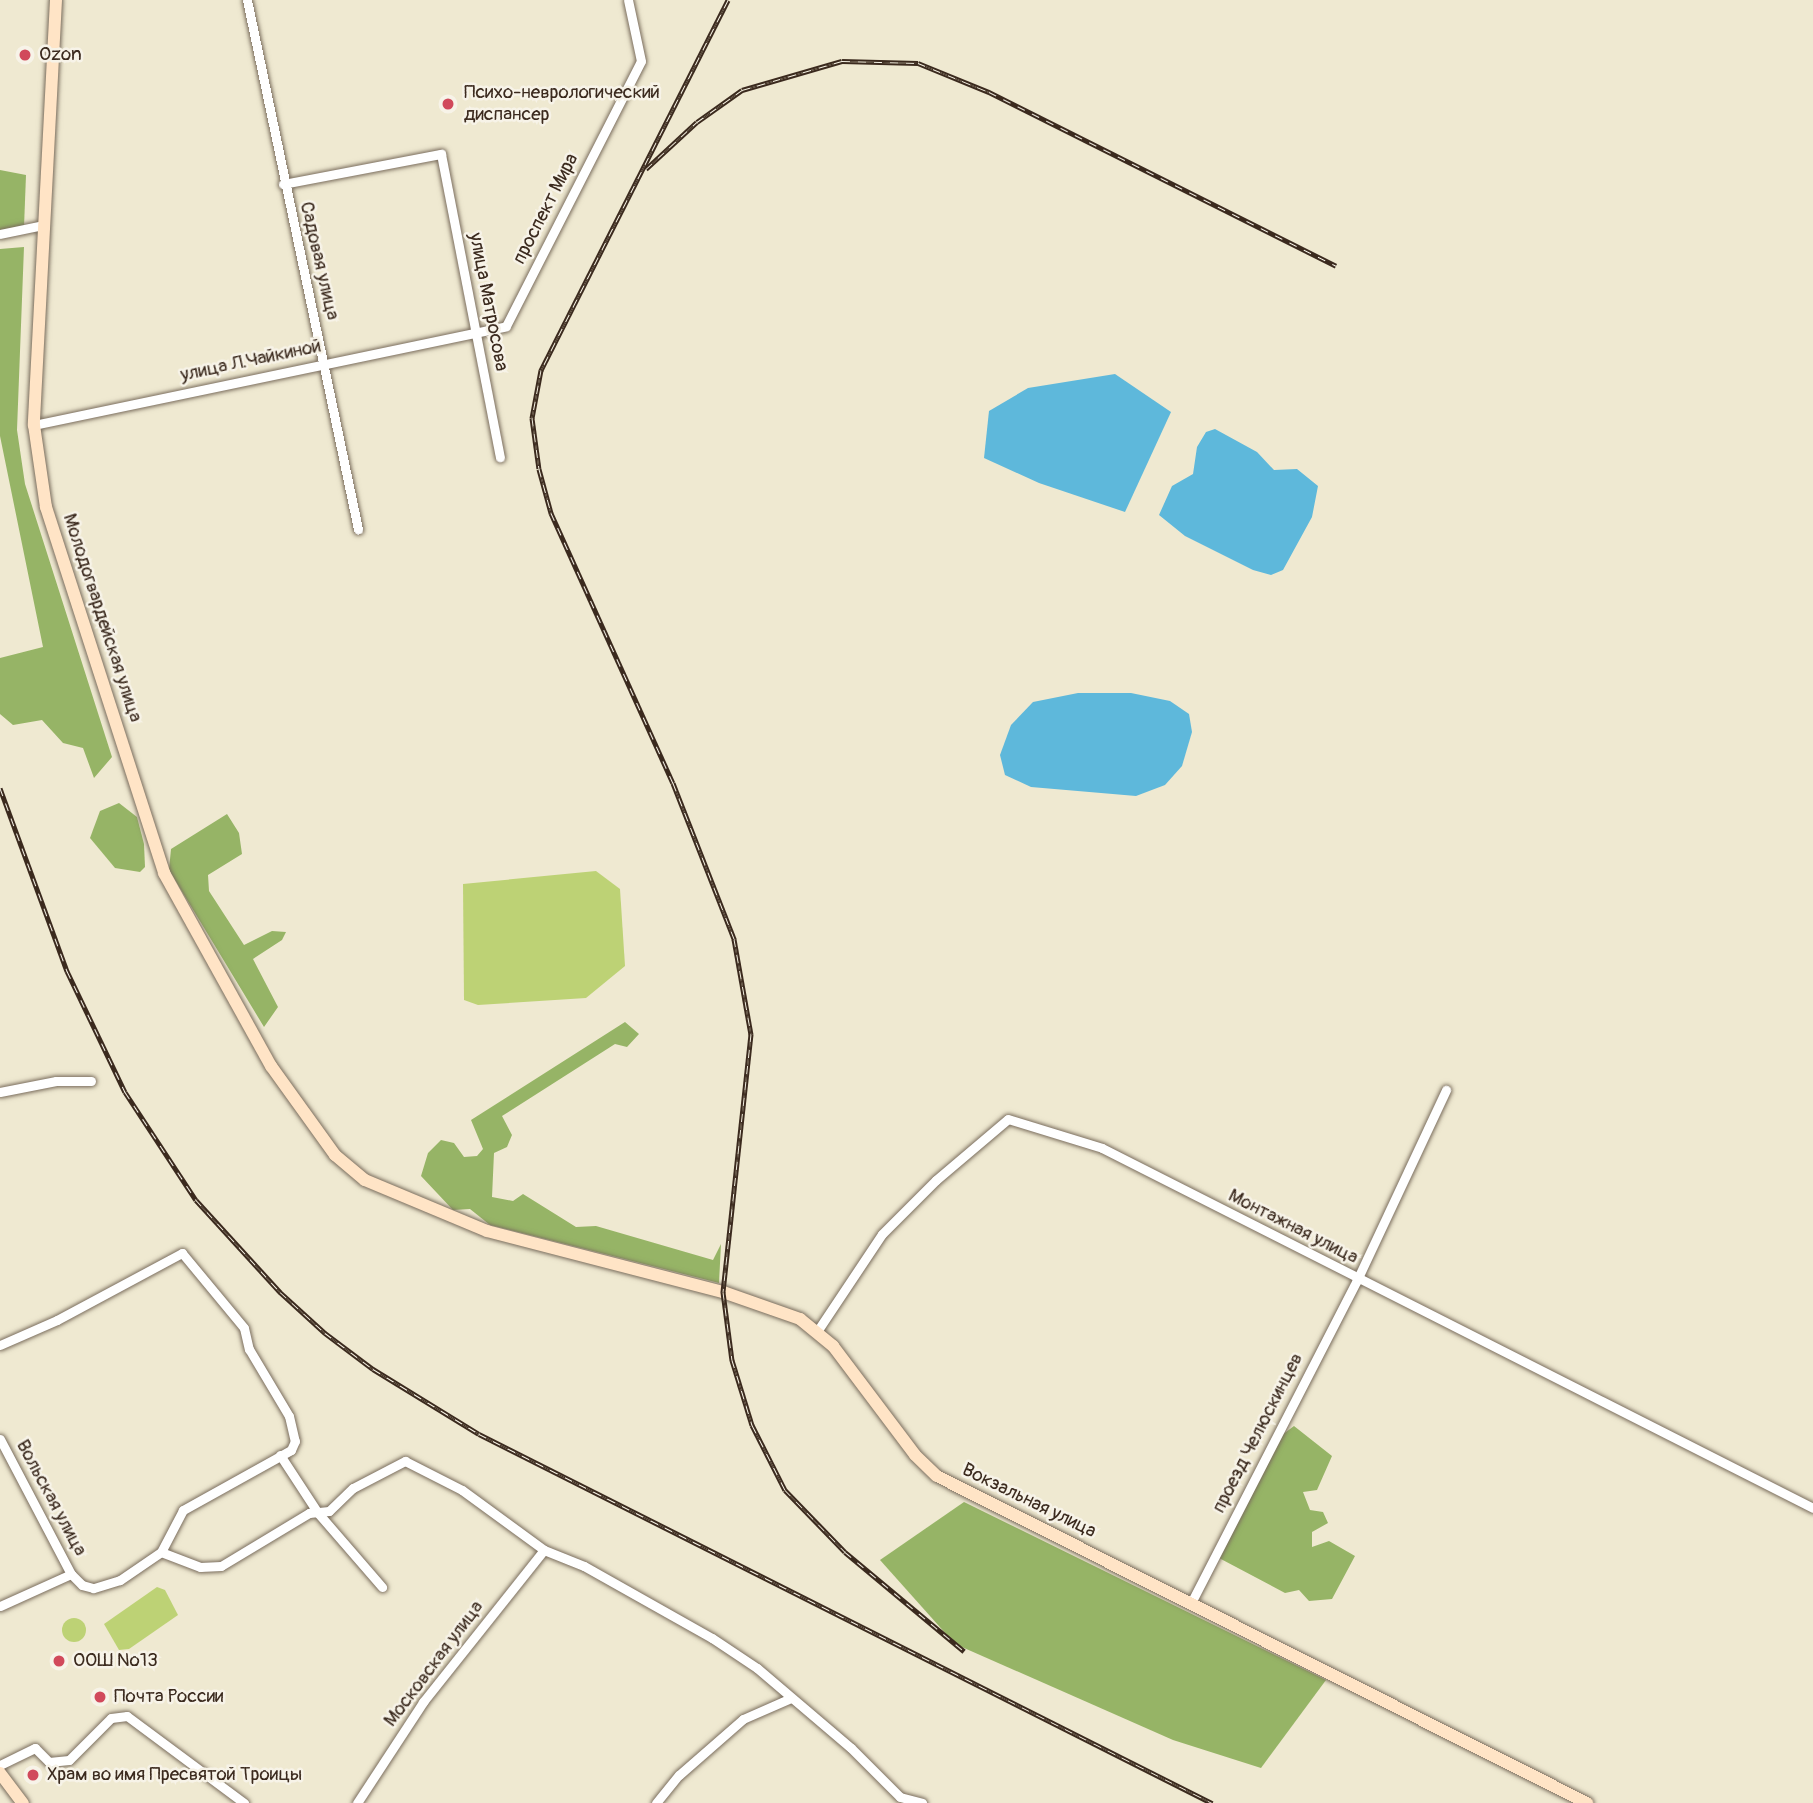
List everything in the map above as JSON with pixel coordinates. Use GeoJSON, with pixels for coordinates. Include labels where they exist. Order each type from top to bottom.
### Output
{"type":"FeatureCollection","features":[{"type":"Feature","properties":{"kind":"street","name":"Молодогвардейская улица"},"geometry":{"type":"LineString","coordinates":[[57,0],[34,425],[46,507],[164,873],[296,1104],[335,1154],[365,1180]]}},
{"type":"Feature","properties":{"kind":"street","name":"Садовая улица"},"geometry":{"type":"LineString","coordinates":[[247,0],[283,184],[325,363],[358,529]]}},
{"type":"Feature","properties":{"kind":"street","name":"проспект Мира"},"geometry":{"type":"LineString","coordinates":[[477,335],[506,326],[641,61],[628,0]]}},
{"type":"Feature","properties":{"kind":"street","name":"улица Матросова"},"geometry":{"type":"LineString","coordinates":[[283,184],[441,154],[500,457]]}},
{"type":"Feature","properties":{"kind":"street"},"geometry":{"type":"LineString","coordinates":[[0,234],[43,225]]}},
{"type":"Feature","properties":{"kind":"street","name":"улица Л.Чайкиной"},"geometry":{"type":"LineString","coordinates":[[34,425],[325,363],[477,335]]}},
{"type":"Feature","properties":{"kind":"street"},"geometry":{"type":"LineString","coordinates":[[0,1092],[45,1082],[92,1081]]}},
{"type":"Feature","properties":{"kind":"street","name":"проезд Челюскинцев"},"geometry":{"type":"LineString","coordinates":[[1191,1603],[1357,1280],[1446,1090]]}},
{"type":"Feature","properties":{"kind":"street","name":"Монтажная улица"},"geometry":{"type":"LineString","coordinates":[[818,1330],[882,1234],[1008,1119],[1102,1148],[1357,1280],[1813,1508]]}},
{"type":"Feature","properties":{"kind":"street","name":"Вокзальная улица"},"geometry":{"type":"LineString","coordinates":[[365,1180],[487,1231],[723,1292],[771,1307],[818,1330],[915,1455],[937,1476],[1587,1803]]}},
{"type":"Feature","properties":{"kind":"street"},"geometry":{"type":"LineString","coordinates":[[0,1345],[57,1320],[182,1253],[244,1328],[249,1349],[289,1416],[294,1446],[183,1510],[161,1552],[104,1587],[82,1585],[71,1574],[0,1606]]}},
{"type":"Feature","properties":{"kind":"street","name":"Вольская улица"},"geometry":{"type":"LineString","coordinates":[[0,1438],[71,1574]]}},
{"type":"Feature","properties":{"kind":"street"},"geometry":{"type":"LineString","coordinates":[[280,1455],[318,1513],[382,1587]]}},
{"type":"Feature","properties":{"kind":"street"},"geometry":{"type":"LineString","coordinates":[[161,1552],[212,1569],[318,1513],[329,1511],[352,1488],[393,1464],[405,1461],[462,1490],[544,1550],[584,1566],[712,1638],[791,1698],[898,1800],[922,1803]]}},
{"type":"Feature","properties":{"kind":"street","name":"Московская улица"},"geometry":{"type":"LineString","coordinates":[[357,1803],[423,1702],[544,1550]]}},
{"type":"Feature","properties":{"kind":"street"},"geometry":{"type":"LineString","coordinates":[[656,1803],[679,1775],[743,1719],[791,1698]]}},
{"type":"Feature","properties":{"kind":"street"},"geometry":{"type":"LineString","coordinates":[[0,1765],[35,1748],[50,1762],[69,1760],[111,1718],[127,1716],[244,1803]]}},
{"type":"Feature","properties":{"kind":"street"},"geometry":{"type":"LineString","coordinates":[[0,1773],[23,1803]]}},
{"type":"Feature","properties":{"kind":"green space"},"geometry":{"type":"Polygon","coordinates":[[[0,170],[26,175],[24,227],[0,230],[0,170]]]}},
{"type":"Feature","properties":{"kind":"green space"},"geometry":{"type":"Polygon","coordinates":[[[24,247],[17,430],[25,484],[112,757],[94,778],[83,748],[63,743],[42,720],[13,725],[0,714],[0,658],[43,647],[0,436],[0,249],[24,247]]]}},
{"type":"Feature","properties":{"kind":"green space"},"geometry":{"type":"Polygon","coordinates":[[[119,803],[137,817],[144,844],[145,867],[140,872],[115,868],[90,838],[100,811],[119,803]]]}},
{"type":"Feature","properties":{"kind":"green space"},"geometry":{"type":"Polygon","coordinates":[[[227,814],[239,833],[242,854],[208,875],[209,891],[244,945],[272,931],[286,932],[282,940],[253,959],[278,1007],[264,1027],[169,870],[171,849],[227,814]]]}},
{"type":"Feature","properties":{"kind":"green space"},"geometry":{"type":"Polygon","coordinates":[[[596,871],[620,889],[625,966],[586,998],[478,1005],[464,1000],[463,884],[596,871]]]}},
{"type":"Feature","properties":{"kind":"green space"},"geometry":{"type":"Polygon","coordinates":[[[625,1022],[639,1034],[627,1047],[615,1044],[502,1116],[512,1135],[507,1147],[494,1153],[492,1197],[513,1201],[523,1194],[576,1227],[596,1226],[713,1260],[721,1244],[719,1283],[490,1225],[470,1209],[453,1210],[421,1176],[428,1153],[441,1140],[454,1143],[464,1157],[477,1156],[483,1149],[471,1120],[625,1022]]]}},
{"type":"Feature","properties":{"kind":"green space"},"geometry":{"type":"Polygon","coordinates":[[[1294,1426],[1332,1456],[1317,1490],[1303,1492],[1310,1510],[1323,1512],[1328,1523],[1312,1532],[1312,1547],[1329,1541],[1355,1556],[1332,1599],[1309,1601],[1299,1590],[1285,1593],[1219,1558],[1282,1435],[1294,1426]]]}},
{"type":"Feature","properties":{"kind":"green space"},"geometry":{"type":"Polygon","coordinates":[[[964,1502],[1326,1680],[1261,1768],[1173,1740],[955,1644],[880,1560],[964,1502]]]}},
{"type":"Feature","properties":{"kind":"green space"},"geometry":{"type":"Polygon","coordinates":[[[157,1587],[165,1590],[178,1615],[129,1649],[119,1650],[104,1624],[157,1587]]]}},
{"type":"Feature","properties":{"kind":"green space"},"geometry":{"type":"Polygon","coordinates":[[[74,1618],[85,1625],[86,1630],[79,1641],[74,1642],[63,1635],[62,1630],[69,1619],[74,1618]]]}},
{"type":"Feature","properties":{"kind":"water"},"geometry":{"type":"Polygon","coordinates":[[[1115,374],[1171,412],[1125,512],[1039,483],[984,458],[989,411],[1028,388],[1115,374]]]}},
{"type":"Feature","properties":{"kind":"water"},"geometry":{"type":"Polygon","coordinates":[[[1215,429],[1257,452],[1274,470],[1297,469],[1318,486],[1312,517],[1283,570],[1271,575],[1253,570],[1185,536],[1159,515],[1172,486],[1193,474],[1197,447],[1206,432],[1215,429]]]}},
{"type":"Feature","properties":{"kind":"water"},"geometry":{"type":"Polygon","coordinates":[[[1078,693],[1131,693],[1170,701],[1189,714],[1192,732],[1182,766],[1165,785],[1136,796],[1031,787],[1005,775],[1000,755],[1011,725],[1033,702],[1078,693]]]}},
{"type":"Feature","properties":{"kind":"railway"},"geometry":{"type":"LineString","coordinates":[[728,0],[541,370],[532,418],[539,469],[551,513],[673,783],[734,939],[751,1034],[723,1292],[732,1360],[752,1425],[785,1490],[845,1552],[964,1651]]}},
{"type":"Feature","properties":{"kind":"railway"},"geometry":{"type":"LineString","coordinates":[[646,169],[697,122],[742,90],[842,61],[918,63],[989,92],[1336,266]]}},
{"type":"Feature","properties":{"kind":"railway"},"geometry":{"type":"LineString","coordinates":[[0,788],[67,971],[125,1092],[196,1200],[280,1292],[325,1333],[373,1369],[479,1434],[1212,1803]]}},
{"type":"Feature","properties":{"kind":"place","name":"Ozon"},"geometry":{"type":"Point","coordinates":[25,55]}},
{"type":"Feature","properties":{"kind":"place","name":"Психо-неврологический диспансер"},"geometry":{"type":"Point","coordinates":[448,104]}},
{"type":"Feature","properties":{"kind":"place","name":"ООШ №13"},"geometry":{"type":"Point","coordinates":[59,1661]}},
{"type":"Feature","properties":{"kind":"place","name":"Почта России"},"geometry":{"type":"Point","coordinates":[100,1697]}},
{"type":"Feature","properties":{"kind":"place","name":"Храм во имя Пресвятой Троицы"},"geometry":{"type":"Point","coordinates":[33,1775]}}]}
